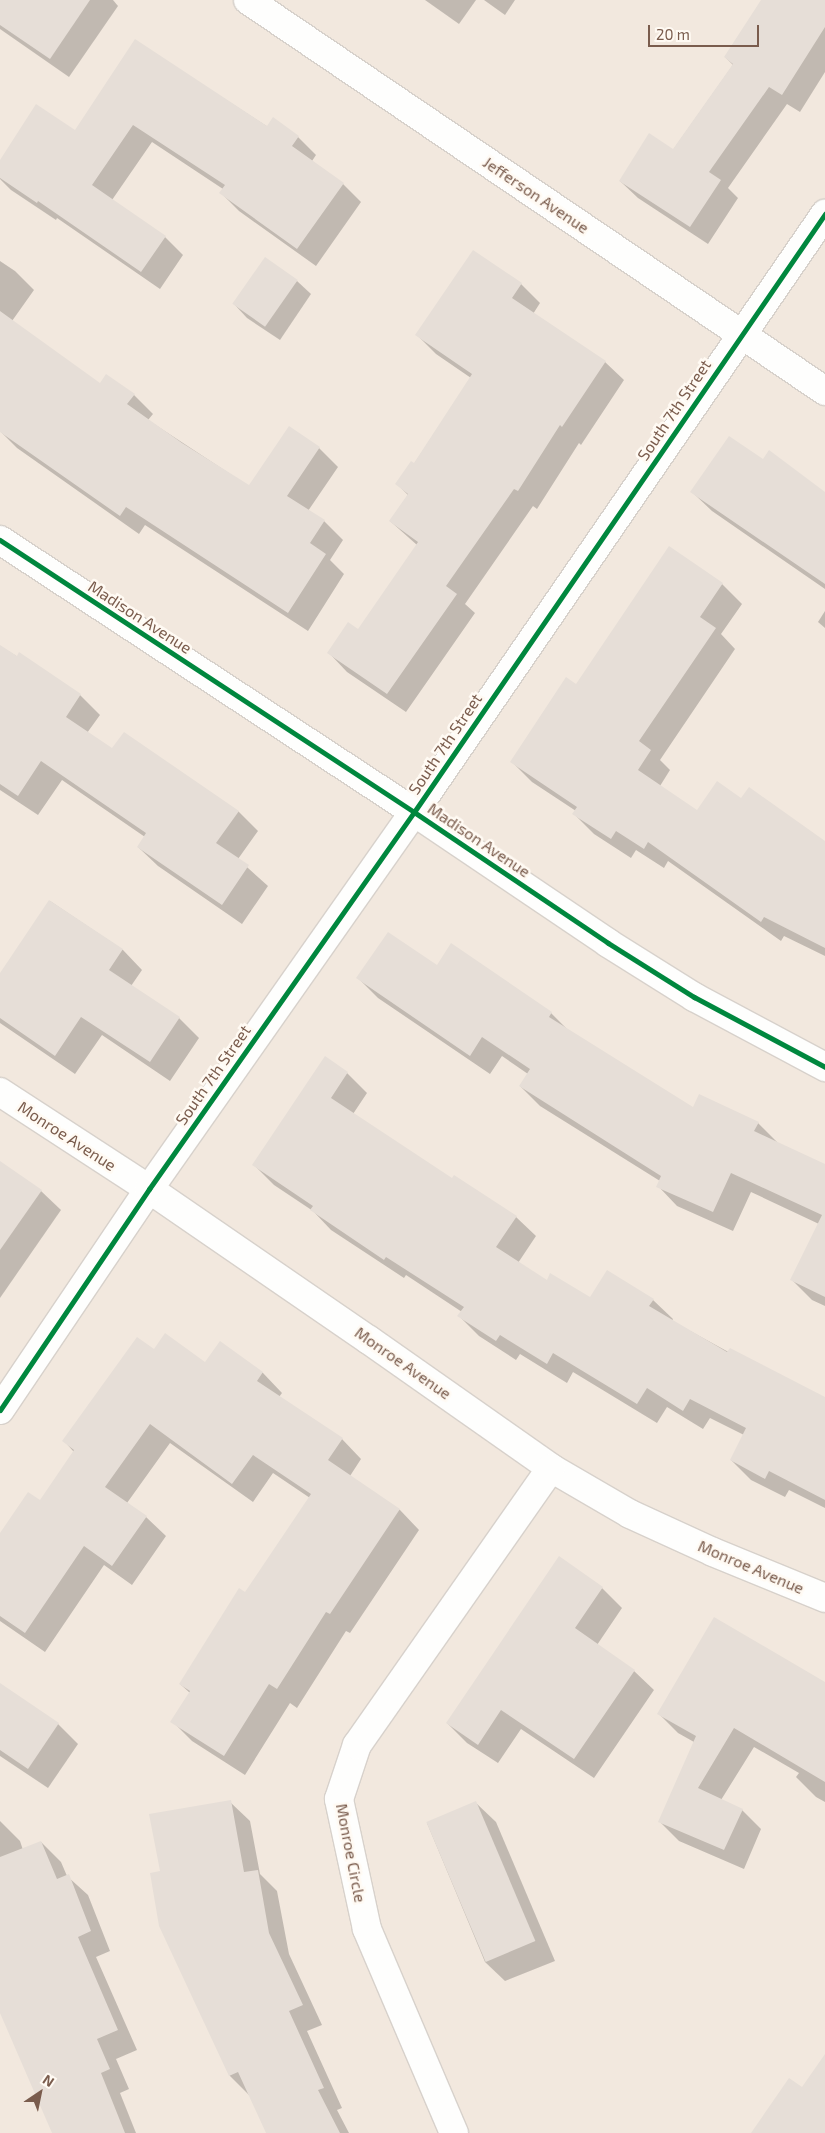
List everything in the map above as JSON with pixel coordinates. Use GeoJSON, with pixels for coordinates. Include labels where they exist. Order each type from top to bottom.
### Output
{"type":"FeatureCollection","features":[{"type":"Feature","properties":{"kind":"street","name":"Jefferson Avenue"},"geometry":{"type":"LineString","coordinates":[[248,0],[825,391]]}},
{"type":"Feature","properties":{"kind":"street","name":"South 7th Street"},"geometry":{"type":"LineString","coordinates":[[0,1410],[149,1189],[414,812],[825,214]]}},
{"type":"Feature","properties":{"kind":"street","name":"Madison Avenue"},"geometry":{"type":"LineString","coordinates":[[0,540],[414,812],[608,943],[686,992],[825,1067]]}},
{"type":"Feature","properties":{"kind":"street","name":"Monroe Avenue"},"geometry":{"type":"LineString","coordinates":[[0,1092],[149,1189],[385,1351],[550,1468],[630,1514],[713,1552],[825,1598]]}},
{"type":"Feature","properties":{"kind":"street","name":"Monroe Circle"},"geometry":{"type":"LineString","coordinates":[[454,2133],[367,1929],[339,1799],[357,1745],[550,1468]]}},
{"type":"Feature","properties":{"kind":"shaded area"},"geometry":{"type":"Polygon","coordinates":[[[0,0],[825,0],[825,2133],[0,2133],[0,0]]]}},
{"type":"Feature","properties":{"kind":"building"},"geometry":{"type":"Polygon","coordinates":[[[0,0],[90,0],[50,59],[0,25],[0,0]]]}},
{"type":"Feature","properties":{"kind":"building"},"geometry":{"type":"Polygon","coordinates":[[[761,0],[825,0],[825,27],[782,95],[769,87],[709,172],[721,180],[690,227],[619,181],[649,133],[673,149],[733,64],[724,57],[761,0]]]}},
{"type":"Feature","properties":{"kind":"building"},"geometry":{"type":"Polygon","coordinates":[[[135,39],[267,126],[273,117],[299,136],[292,146],[344,183],[297,249],[219,193],[225,185],[133,125],[92,185],[166,236],[141,272],[38,201],[37,203],[0,178],[0,160],[36,104],[75,130],[135,39]]]}},
{"type":"Feature","properties":{"kind":"building"},"geometry":{"type":"Polygon","coordinates":[[[473,250],[522,283],[512,298],[606,361],[562,427],[560,425],[518,491],[514,489],[446,586],[457,594],[387,694],[327,653],[348,622],[358,629],[418,542],[389,521],[408,494],[395,484],[411,461],[414,463],[472,374],[415,335],[473,250]]]}},
{"type":"Feature","properties":{"kind":"building"},"geometry":{"type":"Polygon","coordinates":[[[265,257],[298,280],[265,327],[232,304],[265,257]]]}},
{"type":"Feature","properties":{"kind":"building"},"geometry":{"type":"Polygon","coordinates":[[[0,311],[100,383],[106,374],[135,394],[127,404],[182,443],[249,485],[289,426],[320,447],[287,496],[325,520],[310,543],[326,554],[288,613],[126,507],[120,516],[0,432],[0,311]]]}},
{"type":"Feature","properties":{"kind":"building"},"geometry":{"type":"Polygon","coordinates":[[[729,436],[763,459],[769,450],[825,492],[825,584],[690,492],[729,436]]]}},
{"type":"Feature","properties":{"kind":"building"},"geometry":{"type":"Polygon","coordinates":[[[669,546],[723,583],[700,617],[716,628],[639,741],[651,750],[638,770],[697,810],[717,781],[741,798],[749,787],[825,841],[825,948],[764,917],[761,922],[648,842],[644,849],[616,831],[611,839],[572,814],[577,807],[510,762],[566,677],[576,684],[669,546]]]}},
{"type":"Feature","properties":{"kind":"building"},"geometry":{"type":"Polygon","coordinates":[[[0,645],[17,656],[19,652],[81,694],[66,717],[112,748],[124,732],[239,811],[216,843],[249,865],[222,905],[137,847],[146,833],[41,761],[18,796],[0,784],[0,645]]]}},
{"type":"Feature","properties":{"kind":"building"},"geometry":{"type":"Polygon","coordinates":[[[49,900],[123,949],[109,970],[180,1017],[150,1062],[81,1017],[55,1056],[0,1018],[0,973],[49,900]]]}},
{"type":"Feature","properties":{"kind":"building"},"geometry":{"type":"Polygon","coordinates":[[[388,932],[437,965],[451,943],[552,1012],[549,1017],[693,1107],[699,1094],[759,1122],[754,1131],[825,1164],[825,1297],[790,1280],[822,1215],[731,1173],[713,1212],[656,1187],[661,1176],[519,1086],[530,1069],[482,1037],[470,1056],[356,978],[388,932]]]}},
{"type":"Feature","properties":{"kind":"building"},"geometry":{"type":"Polygon","coordinates":[[[325,1056],[348,1072],[331,1098],[452,1178],[454,1175],[517,1216],[496,1247],[547,1280],[550,1273],[590,1297],[607,1270],[654,1299],[649,1306],[727,1352],[730,1348],[825,1397],[825,1500],[769,1471],[765,1479],[730,1460],[746,1428],[690,1399],[683,1411],[647,1388],[637,1404],[553,1353],[547,1364],[500,1335],[496,1341],[457,1316],[464,1307],[386,1257],[384,1260],[310,1210],[313,1206],[252,1165],[325,1056]]]}},
{"type":"Feature","properties":{"kind":"building"},"geometry":{"type":"Polygon","coordinates":[[[0,1161],[42,1190],[0,1250],[0,1161]]]}},
{"type":"Feature","properties":{"kind":"building"},"geometry":{"type":"Polygon","coordinates":[[[165,1333],[205,1362],[220,1341],[263,1372],[257,1381],[343,1438],[328,1460],[400,1509],[330,1614],[326,1612],[277,1689],[269,1684],[224,1756],[170,1722],[190,1691],[179,1684],[239,1588],[245,1592],[311,1494],[253,1455],[232,1484],[150,1424],[105,1487],[147,1516],[112,1566],[84,1546],[25,1633],[0,1616],[0,1533],[28,1492],[40,1500],[74,1450],[62,1441],[137,1337],[154,1349],[165,1333]]]}},
{"type":"Feature","properties":{"kind":"building"},"geometry":{"type":"Polygon","coordinates":[[[559,1556],[603,1587],[575,1628],[635,1670],[574,1759],[501,1710],[478,1745],[446,1723],[559,1556]]]}},
{"type":"Feature","properties":{"kind":"building"},"geometry":{"type":"Polygon","coordinates":[[[714,1617],[825,1682],[825,1782],[734,1728],[698,1788],[743,1809],[724,1850],[658,1822],[696,1736],[657,1714],[714,1617]]]}},
{"type":"Feature","properties":{"kind":"building"},"geometry":{"type":"Polygon","coordinates":[[[0,1683],[59,1723],[28,1769],[0,1750],[0,1683]]]}},
{"type":"Feature","properties":{"kind":"building"},"geometry":{"type":"Polygon","coordinates":[[[231,1800],[244,1872],[258,1870],[269,1933],[303,2005],[289,2011],[324,2088],[318,2090],[340,2133],[266,2133],[238,2072],[229,2076],[159,1926],[150,1873],[160,1871],[149,1814],[231,1800]]]}},
{"type":"Feature","properties":{"kind":"building"},"geometry":{"type":"Polygon","coordinates":[[[476,1801],[535,1941],[486,1962],[426,1822],[476,1801]]]}},
{"type":"Feature","properties":{"kind":"building"},"geometry":{"type":"Polygon","coordinates":[[[41,1841],[57,1879],[69,1874],[91,1931],[78,1937],[118,2030],[97,2039],[110,2069],[101,2073],[125,2133],[52,2133],[0,2013],[0,1857],[41,1841]]]}},
{"type":"Feature","properties":{"kind":"building"},"geometry":{"type":"Polygon","coordinates":[[[825,2054],[825,2133],[751,2133],[789,2078],[802,2087],[825,2054]]]}},
{"type":"Feature","properties":{"kind":"cycle path"},"geometry":{"type":"LineString","coordinates":[[0,1410],[149,1189],[414,812],[825,214]]}},
{"type":"Feature","properties":{"kind":"cycle path"},"geometry":{"type":"LineString","coordinates":[[0,540],[414,812],[608,943],[694,997],[825,1067]]}}]}
